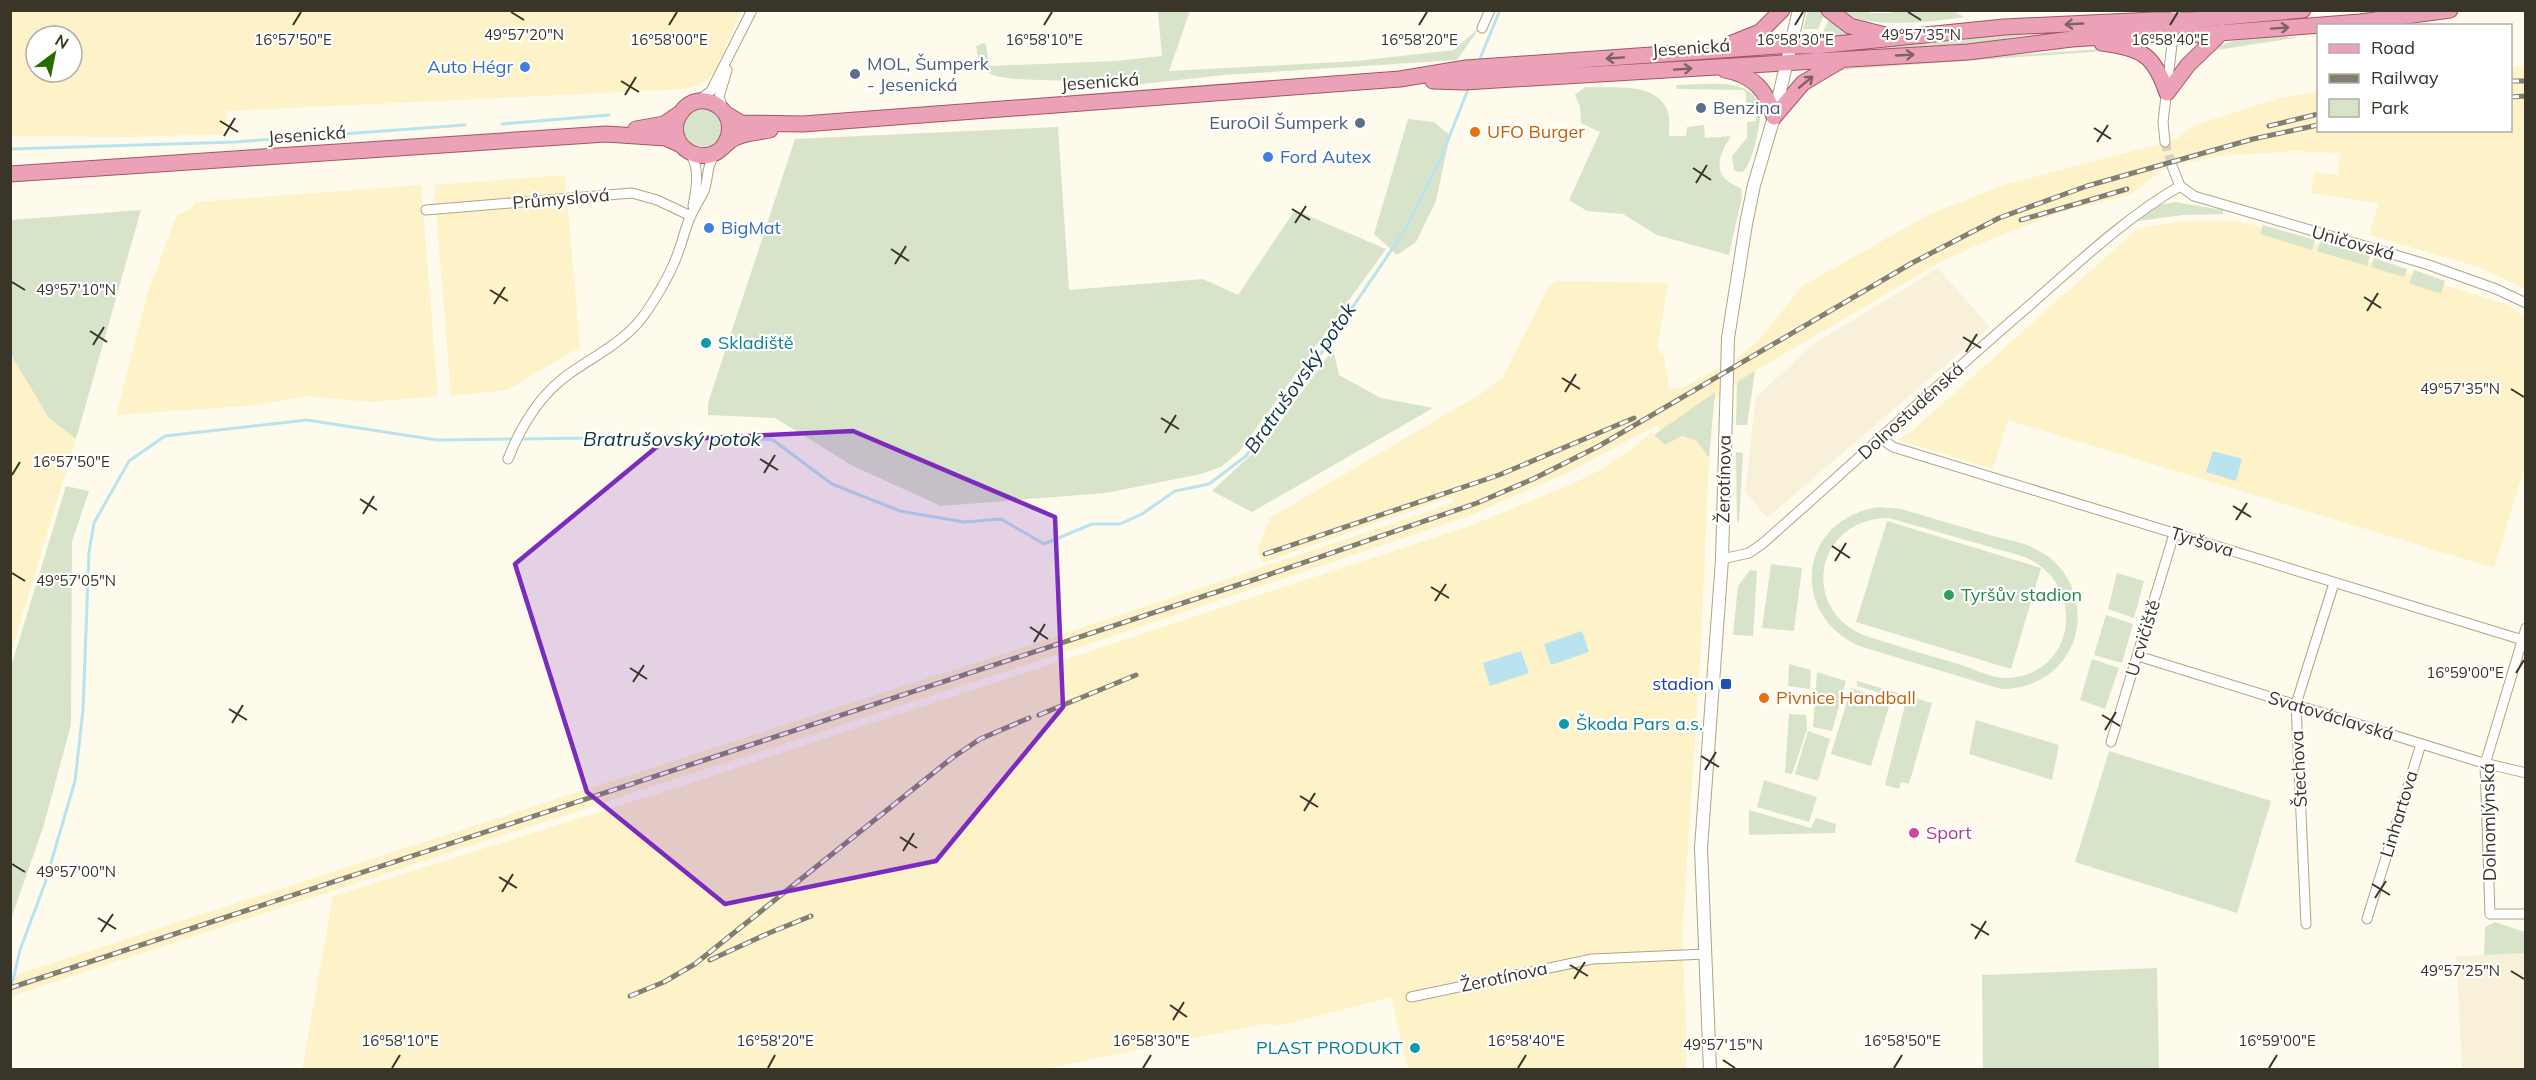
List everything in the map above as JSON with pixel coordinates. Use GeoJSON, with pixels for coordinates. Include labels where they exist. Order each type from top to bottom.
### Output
{"type":"FeatureCollection","features":[{"type":"Feature","properties":{"kind":"main road"},"geometry":{"type":"LineString","coordinates":[[1708,51],[1760,32],[1782,10]]}},
{"type":"Feature","properties":{"kind":"main road"},"geometry":{"type":"LineString","coordinates":[[1829,10],[1850,26],[1903,38]]}},
{"type":"Feature","properties":{"kind":"main road"},"geometry":{"type":"LineString","coordinates":[[2114,22],[2136,10]]}},
{"type":"Feature","properties":{"kind":"main road"},"geometry":{"type":"LineString","coordinates":[[2215,10],[2243,16]]}},
{"type":"Feature","properties":{"kind":"main road","name":"Jesenická"},"geometry":{"type":"LineString","coordinates":[[1400,79],[1464,82],[1708,67],[1903,38],[2004,27],[2114,22],[2176,22],[2304,10]]}},
{"type":"Feature","properties":{"kind":"main road","name":"Jesenická"},"geometry":{"type":"LineString","coordinates":[[2332,24],[2450,10]]}},
{"type":"Feature","properties":{"kind":"main road","name":"Jesenická"},"geometry":{"type":"LineString","coordinates":[[10,174],[606,134],[664,124],[696,102],[713,103],[741,123],[803,124],[1400,79],[1472,68],[1708,51],[1847,58],[1975,52],[2072,39],[2152,33],[2176,22],[2222,32],[2317,25]]}},
{"type":"Feature","properties":{"kind":"main road"},"geometry":{"type":"LineString","coordinates":[[2167,93],[2188,64],[2222,32]]}},
{"type":"Feature","properties":{"kind":"main road"},"geometry":{"type":"LineString","coordinates":[[2072,39],[2119,45],[2139,51],[2153,62],[2160,72],[2167,93]]}},
{"type":"Feature","properties":{"kind":"main road"},"geometry":{"type":"LineString","coordinates":[[1774,117],[1803,83],[1847,58]]}},
{"type":"Feature","properties":{"kind":"main road"},"geometry":{"type":"LineString","coordinates":[[1708,67],[1738,72],[1756,81],[1770,101],[1774,117]]}},
{"type":"Feature","properties":{"kind":"main road"},"geometry":{"type":"LineString","coordinates":[[681,111],[675,126],[676,136],[683,147]]}},
{"type":"Feature","properties":{"kind":"main road"},"geometry":{"type":"LineString","coordinates":[[721,149],[729,135],[729,121],[726,114]]}},
{"type":"Feature","properties":{"kind":"main road","name":"Jesenická"},"geometry":{"type":"LineString","coordinates":[[606,134],[666,138],[699,156],[710,155],[737,137],[803,124]]}},
{"type":"Feature","properties":{"kind":"street"},"geometry":{"type":"LineString","coordinates":[[696,102],[711,92],[752,10]]}},
{"type":"Feature","properties":{"kind":"street"},"geometry":{"type":"LineString","coordinates":[[1482,28],[1490,10]]}},
{"type":"Feature","properties":{"kind":"street","name":"Žerotínova"},"geometry":{"type":"LineString","coordinates":[[1710,1070],[1701,848],[1722,559],[1730,322],[1750,205],[1774,117],[1799,10]]}},
{"type":"Feature","properties":{"kind":"street"},"geometry":{"type":"LineString","coordinates":[[2165,142],[2163,122],[2176,22]]}},
{"type":"Feature","properties":{"kind":"street"},"geometry":{"type":"LineString","coordinates":[[726,114],[720,97],[733,50]]}},
{"type":"Feature","properties":{"kind":"street"},"geometry":{"type":"LineString","coordinates":[[683,147],[694,159],[696,169],[691,216]]}},
{"type":"Feature","properties":{"kind":"street"},"geometry":{"type":"LineString","coordinates":[[508,459],[521,429],[534,408],[549,391],[568,375],[615,345],[633,329],[646,312],[674,264],[691,216],[704,192],[710,162],[721,149]]}},
{"type":"Feature","properties":{"kind":"street"},"geometry":{"type":"LineString","coordinates":[[2172,166],[2180,186]]}},
{"type":"Feature","properties":{"kind":"street","name":"Dolnostudénská"},"geometry":{"type":"LineString","coordinates":[[1722,559],[1749,553],[1762,544],[2117,230],[2152,202],[2180,186]]}},
{"type":"Feature","properties":{"kind":"street","name":"Uničovská"},"geometry":{"type":"LineString","coordinates":[[2180,186],[2204,199],[2426,264],[2496,289],[2526,303]]}},
{"type":"Feature","properties":{"kind":"street","name":"Průmyslová"},"geometry":{"type":"LineString","coordinates":[[426,210],[632,193],[657,200],[691,216]]}},
{"type":"Feature","properties":{"kind":"street","name":"Tyršova"},"geometry":{"type":"LineString","coordinates":[[1880,438],[1893,447],[2524,640]]}},
{"type":"Feature","properties":{"kind":"street","name":"U cvičiště"},"geometry":{"type":"LineString","coordinates":[[2112,742],[2174,534]]}},
{"type":"Feature","properties":{"kind":"street","name":"Štechova"},"geometry":{"type":"LineString","coordinates":[[2306,924],[2296,704],[2334,583]]}},
{"type":"Feature","properties":{"kind":"street","name":"Dolnomlýnská"},"geometry":{"type":"LineString","coordinates":[[2526,628],[2486,764],[2490,914],[2526,914]]}},
{"type":"Feature","properties":{"kind":"street","name":"Svatováclavská"},"geometry":{"type":"LineString","coordinates":[[2138,656],[2486,764],[2526,772]]}},
{"type":"Feature","properties":{"kind":"street","name":"Linhartova"},"geometry":{"type":"LineString","coordinates":[[2367,919],[2421,744]]}},
{"type":"Feature","properties":{"kind":"street","name":"Žerotínova"},"geometry":{"type":"LineString","coordinates":[[1411,997],[1592,959],[1706,954]]}},
{"type":"Feature","properties":{"kind":"highlighted area"},"geometry":{"type":"Polygon","coordinates":[[[853,431],[1055,517],[1063,707],[936,861],[725,904],[587,792],[515,564],[665,440],[853,431]]]}},
{"type":"Feature","properties":{"kind":"shaded area"},"geometry":{"type":"Polygon","coordinates":[[[11,10],[741,11],[714,74],[703,83],[687,89],[227,111],[224,134],[127,137],[11,136],[11,10]]]}},
{"type":"Feature","properties":{"kind":"shaded area"},"geometry":{"type":"Polygon","coordinates":[[[2512,67],[2525,67],[2525,289],[2479,267],[2369,235],[2379,203],[2311,193],[2314,172],[2338,175],[2340,153],[2296,151],[2218,156],[2181,164],[2162,170],[2130,195],[2061,212],[1942,261],[1755,371],[1665,435],[1657,425],[1571,471],[1469,516],[1071,650],[11,996],[10,977],[1066,633],[1453,503],[1451,497],[1262,563],[1257,550],[1270,518],[1487,390],[1503,377],[1548,288],[1556,281],[1668,283],[1657,348],[1664,355],[1669,389],[1684,387],[1737,358],[1760,339],[1802,286],[1932,213],[2007,184],[2174,140],[2195,125],[2280,98],[2317,91],[2317,132],[2512,132],[2512,67]]]}},
{"type":"Feature","properties":{"kind":"shaded area"},"geometry":{"type":"Polygon","coordinates":[[[565,175],[580,347],[507,390],[451,396],[434,185],[565,175]]]}},
{"type":"Feature","properties":{"kind":"shaded area"},"geometry":{"type":"Polygon","coordinates":[[[421,185],[438,396],[370,402],[307,396],[258,405],[116,415],[147,295],[176,216],[190,209],[196,202],[421,185]]]}},
{"type":"Feature","properties":{"kind":"shaded area"},"geometry":{"type":"Polygon","coordinates":[[[2180,221],[2234,221],[2254,225],[2508,305],[2525,317],[2525,466],[2494,568],[2008,420],[1993,469],[1898,440],[1912,431],[2137,229],[2180,221]]]}},
{"type":"Feature","properties":{"kind":"shaded area"},"geometry":{"type":"Polygon","coordinates":[[[1938,268],[1990,327],[1767,518],[1745,492],[1756,397],[1812,345],[1938,268]]]}},
{"type":"Feature","properties":{"kind":"shaded area"},"geometry":{"type":"Polygon","coordinates":[[[11,355],[49,418],[76,439],[11,652],[11,355]]]}},
{"type":"Feature","properties":{"kind":"shaded area"},"geometry":{"type":"Polygon","coordinates":[[[1651,432],[1665,445],[1681,436],[1697,441],[1709,458],[1701,646],[1682,939],[1687,1039],[1686,1069],[1408,1069],[1391,997],[1282,1025],[1263,1024],[1045,1069],[302,1070],[333,896],[688,784],[1472,525],[1570,485],[1600,470],[1633,448],[1651,432]]]}},
{"type":"Feature","properties":{"kind":"shaded area"},"geometry":{"type":"Polygon","coordinates":[[[2525,953],[2525,1069],[2462,1069],[2456,956],[2525,953]]]}},
{"type":"Feature","properties":{"kind":"green space"},"geometry":{"type":"Polygon","coordinates":[[[1869,10],[1870,13],[1892,13],[1893,10],[1952,10],[1964,17],[1936,21],[1883,23],[1852,17],[1841,11],[1869,10]]]}},
{"type":"Feature","properties":{"kind":"green space"},"geometry":{"type":"Polygon","coordinates":[[[1158,11],[1190,11],[1169,71],[1357,61],[1454,50],[1480,27],[1457,60],[1224,75],[1142,84],[999,77],[983,68],[978,56],[976,46],[983,43],[986,44],[989,66],[1116,61],[1162,56],[1158,11]]]}},
{"type":"Feature","properties":{"kind":"green space"},"geometry":{"type":"Polygon","coordinates":[[[1808,11],[1821,11],[1824,15],[1818,29],[1803,29],[1808,11]]]}},
{"type":"Feature","properties":{"kind":"green space"},"geometry":{"type":"Polygon","coordinates":[[[1829,19],[1860,36],[1821,37],[1829,19]]]}},
{"type":"Feature","properties":{"kind":"green space"},"geometry":{"type":"Polygon","coordinates":[[[2149,27],[2021,36],[1962,46],[1818,55],[1819,51],[1951,42],[2023,31],[2149,27]]]}},
{"type":"Feature","properties":{"kind":"green space"},"geometry":{"type":"Polygon","coordinates":[[[2300,37],[2211,51],[2229,42],[2241,40],[2300,37]]]}},
{"type":"Feature","properties":{"kind":"green space"},"geometry":{"type":"Polygon","coordinates":[[[2101,49],[2105,51],[1852,69],[1824,74],[1839,69],[1878,64],[2101,49]]]}},
{"type":"Feature","properties":{"kind":"green space"},"geometry":{"type":"Polygon","coordinates":[[[1676,85],[1734,86],[1746,90],[1755,97],[1760,109],[1759,126],[1752,155],[1744,171],[1734,170],[1732,156],[1747,138],[1747,122],[1756,121],[1756,106],[1746,105],[1744,90],[1677,89],[1676,85]]]}},
{"type":"Feature","properties":{"kind":"green space"},"geometry":{"type":"Polygon","coordinates":[[[1585,87],[1632,88],[1654,95],[1668,112],[1669,136],[1686,136],[1687,127],[1704,125],[1705,138],[1731,136],[1720,159],[1721,173],[1731,184],[1741,188],[1742,196],[1729,255],[1657,235],[1623,214],[1587,211],[1569,200],[1600,132],[1581,123],[1580,107],[1575,95],[1585,87]]]}},
{"type":"Feature","properties":{"kind":"green space"},"geometry":{"type":"Polygon","coordinates":[[[703,109],[717,114],[722,128],[717,142],[703,147],[689,142],[684,128],[689,114],[703,109]]]}},
{"type":"Feature","properties":{"kind":"green space"},"geometry":{"type":"Polygon","coordinates":[[[1408,119],[1434,122],[1450,135],[1436,201],[1416,242],[1397,255],[1374,234],[1408,119]]]}},
{"type":"Feature","properties":{"kind":"green space"},"geometry":{"type":"Polygon","coordinates":[[[1058,127],[1069,290],[1203,279],[1238,295],[1295,210],[1386,249],[1239,452],[1221,467],[1201,474],[1106,493],[941,506],[853,466],[775,418],[708,415],[708,403],[795,139],[1058,127]]]}},
{"type":"Feature","properties":{"kind":"green space"},"geometry":{"type":"Polygon","coordinates":[[[2175,202],[2223,210],[2223,214],[2183,215],[2132,222],[2159,205],[2175,202]]]}},
{"type":"Feature","properties":{"kind":"green space"},"geometry":{"type":"Polygon","coordinates":[[[141,210],[76,439],[49,418],[11,355],[11,220],[141,210]]]}},
{"type":"Feature","properties":{"kind":"green space"},"geometry":{"type":"Polygon","coordinates":[[[2263,225],[2315,240],[2312,250],[2260,234],[2263,225]]]}},
{"type":"Feature","properties":{"kind":"green space"},"geometry":{"type":"Polygon","coordinates":[[[2320,242],[2370,256],[2367,266],[2317,251],[2320,242]]]}},
{"type":"Feature","properties":{"kind":"green space"},"geometry":{"type":"Polygon","coordinates":[[[2374,258],[2407,269],[2404,277],[2371,267],[2374,258]]]}},
{"type":"Feature","properties":{"kind":"green space"},"geometry":{"type":"Polygon","coordinates":[[[2414,270],[2445,281],[2441,294],[2409,283],[2414,270]]]}},
{"type":"Feature","properties":{"kind":"green space"},"geometry":{"type":"Polygon","coordinates":[[[1333,349],[1339,375],[1381,398],[1433,408],[1252,512],[1212,491],[1268,439],[1333,349]]]}},
{"type":"Feature","properties":{"kind":"green space"},"geometry":{"type":"Polygon","coordinates":[[[1755,371],[1747,425],[1736,425],[1737,382],[1755,371]]]}},
{"type":"Feature","properties":{"kind":"green space"},"geometry":{"type":"Polygon","coordinates":[[[1715,392],[1709,458],[1697,441],[1682,436],[1665,445],[1654,435],[1715,392]]]}},
{"type":"Feature","properties":{"kind":"green space"},"geometry":{"type":"Polygon","coordinates":[[[1736,452],[1743,453],[1739,522],[1737,522],[1736,452]]]}},
{"type":"Feature","properties":{"kind":"green space"},"geometry":{"type":"Polygon","coordinates":[[[66,486],[89,491],[72,542],[71,725],[43,828],[11,919],[11,667],[66,486]]]}},
{"type":"Feature","properties":{"kind":"green space"},"geometry":{"type":"Polygon","coordinates":[[[1879,507],[1901,509],[2018,542],[2041,552],[2053,560],[2062,571],[2070,582],[2075,596],[2077,623],[2075,637],[2069,651],[2056,668],[2040,680],[2021,687],[2001,689],[1859,646],[1836,631],[1821,612],[1813,590],[1812,568],[1819,547],[1832,529],[1853,515],[1879,507]],[[1889,518],[1865,522],[1845,532],[1832,547],[1825,566],[1824,585],[1830,604],[1843,622],[1863,635],[1992,676],[2009,678],[2032,672],[2049,661],[2060,644],[2066,625],[2065,605],[2058,586],[2045,569],[2025,557],[1889,518]]]}},
{"type":"Feature","properties":{"kind":"green space","name":"Tyršův stadion"},"geometry":{"type":"Polygon","coordinates":[[[1887,521],[2041,568],[2011,669],[1856,622],[1887,521]]]}},
{"type":"Feature","properties":{"kind":"green space"},"geometry":{"type":"Polygon","coordinates":[[[1771,564],[1802,568],[1794,631],[1762,628],[1771,564]]]}},
{"type":"Feature","properties":{"kind":"green space"},"geometry":{"type":"Polygon","coordinates":[[[1750,570],[1757,571],[1753,636],[1733,635],[1738,586],[1750,570]]]}},
{"type":"Feature","properties":{"kind":"green space"},"geometry":{"type":"Polygon","coordinates":[[[2117,573],[2144,581],[2134,618],[2108,609],[2117,573]]]}},
{"type":"Feature","properties":{"kind":"green space"},"geometry":{"type":"Polygon","coordinates":[[[2106,615],[2133,624],[2122,663],[2094,655],[2106,615]]]}},
{"type":"Feature","properties":{"kind":"green space"},"geometry":{"type":"Polygon","coordinates":[[[2092,659],[2119,668],[2105,709],[2080,700],[2092,659]]]}},
{"type":"Feature","properties":{"kind":"green space"},"geometry":{"type":"Polygon","coordinates":[[[1789,664],[1811,670],[1810,689],[1788,686],[1789,664]]]}},
{"type":"Feature","properties":{"kind":"green space"},"geometry":{"type":"Polygon","coordinates":[[[1817,672],[1846,681],[1832,731],[1813,727],[1817,672]]]}},
{"type":"Feature","properties":{"kind":"green space"},"geometry":{"type":"Polygon","coordinates":[[[1857,681],[1932,703],[1909,784],[1901,782],[1899,789],[1885,785],[1906,701],[1857,686],[1857,681]]]}},
{"type":"Feature","properties":{"kind":"green space"},"geometry":{"type":"Polygon","coordinates":[[[1851,688],[1891,700],[1871,766],[1831,754],[1851,688]]]}},
{"type":"Feature","properties":{"kind":"green space"},"geometry":{"type":"Polygon","coordinates":[[[1789,714],[1806,715],[1807,729],[1792,774],[1785,773],[1789,714]]]}},
{"type":"Feature","properties":{"kind":"green space"},"geometry":{"type":"Polygon","coordinates":[[[1976,720],[2059,745],[2052,780],[1969,754],[1976,720]]]}},
{"type":"Feature","properties":{"kind":"green space"},"geometry":{"type":"Polygon","coordinates":[[[1808,731],[1830,739],[1818,781],[1795,774],[1808,731]]]}},
{"type":"Feature","properties":{"kind":"green space"},"geometry":{"type":"Polygon","coordinates":[[[2109,751],[2271,801],[2237,913],[2075,862],[2109,751]]]}},
{"type":"Feature","properties":{"kind":"green space"},"geometry":{"type":"Polygon","coordinates":[[[1764,780],[1817,797],[1809,822],[1757,807],[1764,780]]]}},
{"type":"Feature","properties":{"kind":"green space"},"geometry":{"type":"Polygon","coordinates":[[[1749,810],[1811,828],[1816,818],[1836,824],[1835,833],[1749,835],[1749,810]]]}},
{"type":"Feature","properties":{"kind":"green space"},"geometry":{"type":"Polygon","coordinates":[[[2495,922],[2525,932],[2525,953],[2484,955],[2485,927],[2495,922]]]}},
{"type":"Feature","properties":{"kind":"green space"},"geometry":{"type":"Polygon","coordinates":[[[2157,968],[2159,1069],[1983,1069],[1982,975],[2157,968]]]}},
{"type":"Feature","properties":{"kind":"water"},"geometry":{"type":"Polygon","coordinates":[[[2213,451],[2242,459],[2236,481],[2206,472],[2213,451]]]}},
{"type":"Feature","properties":{"kind":"water"},"geometry":{"type":"Polygon","coordinates":[[[1582,631],[1589,652],[1551,665],[1544,644],[1582,631]]]}},
{"type":"Feature","properties":{"kind":"water"},"geometry":{"type":"Polygon","coordinates":[[[1521,651],[1529,673],[1490,686],[1483,663],[1521,651]]]}},
{"type":"Feature","properties":{"kind":"waterway","name":"Bratrušovský potok"},"geometry":{"type":"LineString","coordinates":[[1479,61],[1500,10]]}},
{"type":"Feature","properties":{"kind":"waterway","name":"Bratrušovský potok"},"geometry":{"type":"LineString","coordinates":[[520,439],[727,436],[773,440],[832,484],[900,511],[964,522],[1001,519],[1044,544],[1092,524],[1120,524],[1142,514],[1175,491],[1209,484],[1246,456],[1327,345],[1405,230],[1442,155],[1469,87]]}},
{"type":"Feature","properties":{"kind":"waterway"},"geometry":{"type":"LineString","coordinates":[[502,124],[609,115]]}},
{"type":"Feature","properties":{"kind":"waterway"},"geometry":{"type":"LineString","coordinates":[[10,149],[235,142],[465,125]]}},
{"type":"Feature","properties":{"kind":"waterway","name":"Bratrušovský potok"},"geometry":{"type":"LineString","coordinates":[[10,993],[20,950],[45,883],[75,781],[83,710],[89,552],[94,523],[129,461],[165,436],[307,420],[437,440],[514,439]]}},
{"type":"Feature","properties":{"kind":"tunnel"},"geometry":{"type":"LineString","coordinates":[[2165,142],[2172,166]]}},
{"type":"Feature","properties":{"kind":"railway"},"geometry":{"type":"LineString","coordinates":[[2512,81],[2526,81]]}},
{"type":"Feature","properties":{"kind":"railway"},"geometry":{"type":"LineString","coordinates":[[2512,97],[2526,96]]}},
{"type":"Feature","properties":{"kind":"railway"},"geometry":{"type":"LineString","coordinates":[[2269,126],[2317,114]]}},
{"type":"Feature","properties":{"kind":"railway"},"geometry":{"type":"LineString","coordinates":[[10,988],[1256,579],[1477,503],[1533,479],[1599,446],[1912,263],[1999,218],[2087,186],[2253,139],[2317,125]]}},
{"type":"Feature","properties":{"kind":"railway"},"geometry":{"type":"LineString","coordinates":[[2021,220],[2127,189]]}},
{"type":"Feature","properties":{"kind":"railway"},"geometry":{"type":"LineString","coordinates":[[1265,554],[1499,475],[1634,418]]}},
{"type":"Feature","properties":{"kind":"railway"},"geometry":{"type":"LineString","coordinates":[[1039,715],[1136,675]]}},
{"type":"Feature","properties":{"kind":"railway"},"geometry":{"type":"LineString","coordinates":[[630,996],[664,982],[695,964],[952,758],[980,739],[1029,718]]}},
{"type":"Feature","properties":{"kind":"railway"},"geometry":{"type":"LineString","coordinates":[[710,960],[811,916]]}},
{"type":"Feature","properties":{"kind":"place","name":"Auto Hégr"},"geometry":{"type":"Point","coordinates":[525,67]}},
{"type":"Feature","properties":{"kind":"place","name":"MOL, Šumperk - Jesenická"},"geometry":{"type":"Point","coordinates":[855,74]}},
{"type":"Feature","properties":{"kind":"place","name":"Benzina"},"geometry":{"type":"Point","coordinates":[1701,108]}},
{"type":"Feature","properties":{"kind":"place","name":"EuroOil Šumperk"},"geometry":{"type":"Point","coordinates":[1360,123]}},
{"type":"Feature","properties":{"kind":"place","name":"UFO Burger"},"geometry":{"type":"Point","coordinates":[1475,132]}},
{"type":"Feature","properties":{"kind":"place","name":"Ford Autex"},"geometry":{"type":"Point","coordinates":[1268,157]}},
{"type":"Feature","properties":{"kind":"place","name":"BigMat"},"geometry":{"type":"Point","coordinates":[709,228]}},
{"type":"Feature","properties":{"kind":"place","name":"Skladiště"},"geometry":{"type":"Point","coordinates":[706,343]}},
{"type":"Feature","properties":{"kind":"place","name":"Tyršův stadion"},"geometry":{"type":"Point","coordinates":[1949,595]}},
{"type":"Feature","properties":{"kind":"place","name":"stadion"},"geometry":{"type":"Point","coordinates":[1726,684]}},
{"type":"Feature","properties":{"kind":"place","name":"Pivnice Handball"},"geometry":{"type":"Point","coordinates":[1764,698]}},
{"type":"Feature","properties":{"kind":"place","name":"Škoda Pars a.s."},"geometry":{"type":"Point","coordinates":[1564,724]}},
{"type":"Feature","properties":{"kind":"place","name":"Sport"},"geometry":{"type":"Point","coordinates":[1914,833]}},
{"type":"Feature","properties":{"kind":"place","name":"PLAST PRODUKT"},"geometry":{"type":"Point","coordinates":[1415,1048]}}]}
